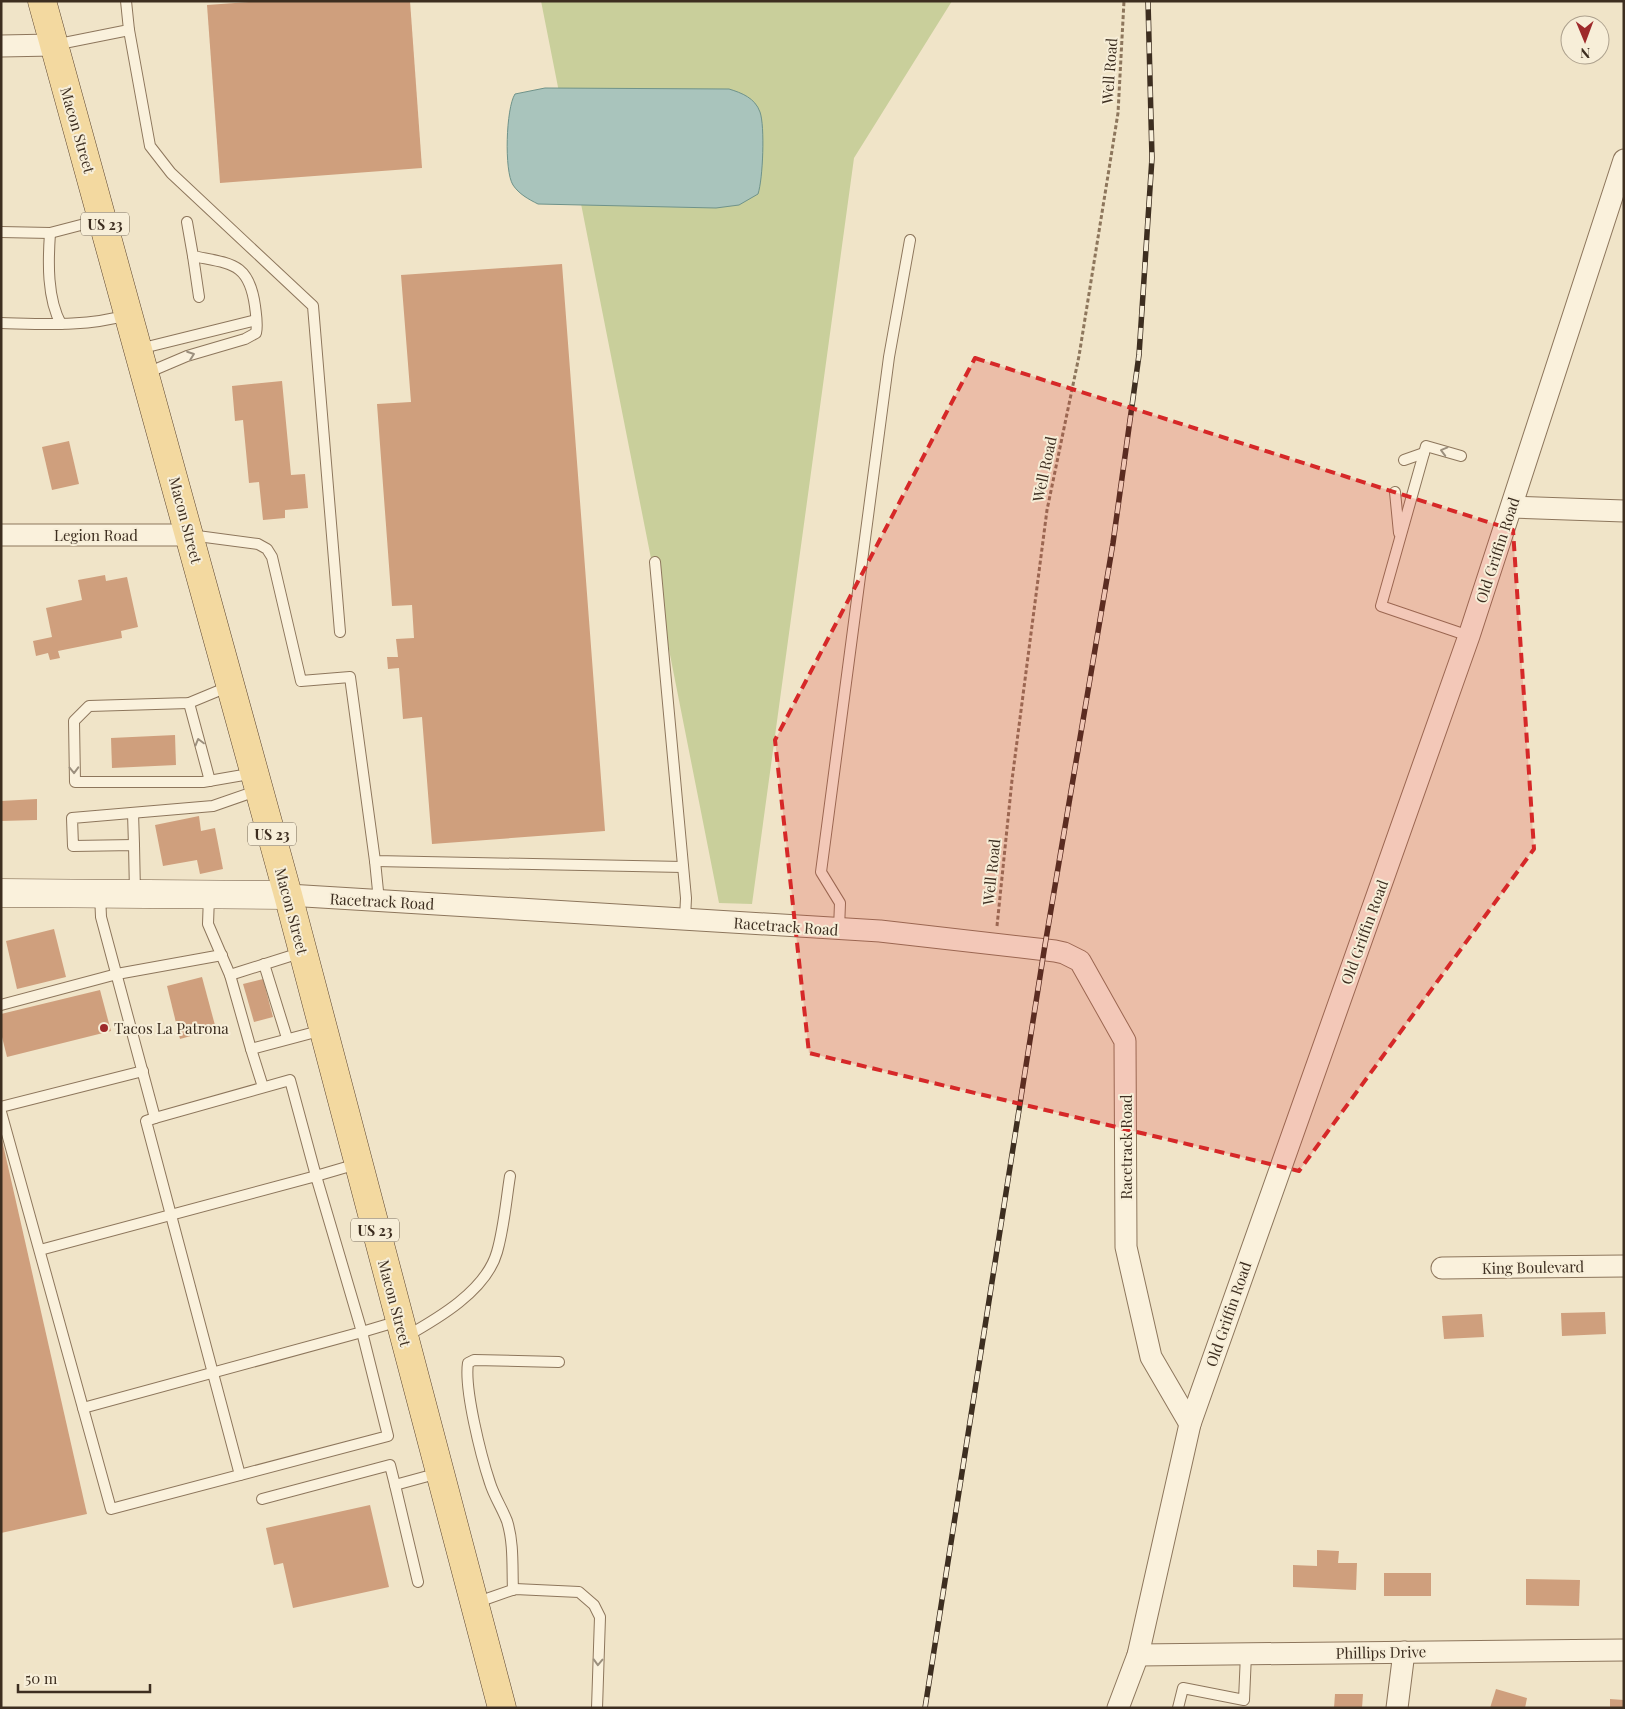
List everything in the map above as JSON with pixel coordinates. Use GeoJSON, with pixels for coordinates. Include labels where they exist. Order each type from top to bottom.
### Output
{"type":"FeatureCollection","features":[{"type":"Feature","properties":{"kind":"main road","name":"Macon Street"},"geometry":{"type":"LineString","coordinates":[[42,1],[258,781],[502,1708]]}},
{"type":"Feature","properties":{"kind":"street"},"geometry":{"type":"LineString","coordinates":[[1,46],[54,45]]}},
{"type":"Feature","properties":{"kind":"street","name":"Old Griffin Road"},"geometry":{"type":"LineString","coordinates":[[1118,1708],[1138,1655],[1190,1424],[1469,636],[1624,160]]}},
{"type":"Feature","properties":{"kind":"street"},"geometry":{"type":"LineString","coordinates":[[1512,507],[1624,512]]}},
{"type":"Feature","properties":{"kind":"street","name":"Legion Road"},"geometry":{"type":"LineString","coordinates":[[1,535],[190,535]]}},
{"type":"Feature","properties":{"kind":"street","name":"Racetrack Road"},"geometry":{"type":"LineString","coordinates":[[1,893],[288,895],[839,929],[996,944],[1064,953],[1080,961],[1125,1041],[1126,1247],[1151,1357],[1190,1424]]}},
{"type":"Feature","properties":{"kind":"street","name":"King Boulevard"},"geometry":{"type":"LineString","coordinates":[[1442,1268],[1624,1266]]}},
{"type":"Feature","properties":{"kind":"street","name":"Phillips Drive"},"geometry":{"type":"LineString","coordinates":[[1138,1655],[1624,1650]]}},
{"type":"Feature","properties":{"kind":"street"},"geometry":{"type":"LineString","coordinates":[[1397,1708],[1404,1652]]}},
{"type":"Feature","properties":{"kind":"lane"},"geometry":{"type":"LineString","coordinates":[[126,1],[129,30],[150,146],[171,173],[313,306],[340,632]]}},
{"type":"Feature","properties":{"kind":"lane"},"geometry":{"type":"LineString","coordinates":[[54,45],[129,30]]}},
{"type":"Feature","properties":{"kind":"lane"},"geometry":{"type":"LineString","coordinates":[[1,232],[50,233],[103,219]]}},
{"type":"Feature","properties":{"kind":"lane"},"geometry":{"type":"LineString","coordinates":[[187,222],[199,296]]}},
{"type":"Feature","properties":{"kind":"lane"},"geometry":{"type":"LineString","coordinates":[[50,233],[49,253],[52,299],[61,324]]}},
{"type":"Feature","properties":{"kind":"lane"},"geometry":{"type":"LineString","coordinates":[[839,929],[840,903],[821,872],[890,357],[910,240]]}},
{"type":"Feature","properties":{"kind":"lane"},"geometry":{"type":"LineString","coordinates":[[142,361],[246,339],[256,333],[251,284],[245,274],[229,263],[193,256]]}},
{"type":"Feature","properties":{"kind":"lane"},"geometry":{"type":"LineString","coordinates":[[1,323],[61,324],[107,320],[129,314]]}},
{"type":"Feature","properties":{"kind":"lane"},"geometry":{"type":"LineString","coordinates":[[142,361],[256,320]]}},
{"type":"Feature","properties":{"kind":"lane"},"geometry":{"type":"LineString","coordinates":[[1404,460],[1425,449],[1461,456]]}},
{"type":"Feature","properties":{"kind":"lane"},"geometry":{"type":"LineString","coordinates":[[1425,449],[1381,606],[1469,636]]}},
{"type":"Feature","properties":{"kind":"lane"},"geometry":{"type":"LineString","coordinates":[[1395,492],[1399,539]]}},
{"type":"Feature","properties":{"kind":"lane"},"geometry":{"type":"LineString","coordinates":[[190,535],[253,543],[267,549],[272,556],[301,681],[350,677],[379,901]]}},
{"type":"Feature","properties":{"kind":"lane"},"geometry":{"type":"LineString","coordinates":[[655,562],[683,867],[685,919]]}},
{"type":"Feature","properties":{"kind":"lane"},"geometry":{"type":"LineString","coordinates":[[231,686],[189,703],[89,706],[74,721],[75,782],[258,781]]}},
{"type":"Feature","properties":{"kind":"lane"},"geometry":{"type":"LineString","coordinates":[[189,703],[210,781]]}},
{"type":"Feature","properties":{"kind":"lane"},"geometry":{"type":"LineString","coordinates":[[134,846],[73,846],[72,818],[213,806],[258,781]]}},
{"type":"Feature","properties":{"kind":"lane"},"geometry":{"type":"LineString","coordinates":[[133,813],[136,894]]}},
{"type":"Feature","properties":{"kind":"lane"},"geometry":{"type":"LineString","coordinates":[[375,861],[683,867]]}},
{"type":"Feature","properties":{"kind":"lane"},"geometry":{"type":"LineString","coordinates":[[100,894],[101,918],[155,1118]]}},
{"type":"Feature","properties":{"kind":"lane"},"geometry":{"type":"LineString","coordinates":[[209,894],[208,924],[244,1006],[252,1049],[263,1087]]}},
{"type":"Feature","properties":{"kind":"lane"},"geometry":{"type":"LineString","coordinates":[[230,975],[303,952]]}},
{"type":"Feature","properties":{"kind":"lane"},"geometry":{"type":"LineString","coordinates":[[1,1005],[117,974],[222,955]]}},
{"type":"Feature","properties":{"kind":"lane"},"geometry":{"type":"LineString","coordinates":[[264,964],[271,998],[287,1038]]}},
{"type":"Feature","properties":{"kind":"lane"},"geometry":{"type":"LineString","coordinates":[[252,1049],[287,1038],[324,1030]]}},
{"type":"Feature","properties":{"kind":"lane"},"geometry":{"type":"LineString","coordinates":[[1,1107],[142,1070]]}},
{"type":"Feature","properties":{"kind":"lane"},"geometry":{"type":"LineString","coordinates":[[1,1112],[111,1509],[388,1436],[362,1332],[290,1080],[146,1121],[240,1475]]}},
{"type":"Feature","properties":{"kind":"lane"},"geometry":{"type":"LineString","coordinates":[[40,1250],[358,1164]]}},
{"type":"Feature","properties":{"kind":"lane"},"geometry":{"type":"LineString","coordinates":[[83,1408],[362,1332],[402,1329],[440,1318],[480,1282],[497,1254],[510,1176]]}},
{"type":"Feature","properties":{"kind":"lane"},"geometry":{"type":"LineString","coordinates":[[513,1590],[511,1545],[507,1523],[490,1483],[472,1409],[467,1372],[468,1363],[474,1360],[559,1362]]}},
{"type":"Feature","properties":{"kind":"lane"},"geometry":{"type":"LineString","coordinates":[[262,1499],[390,1465],[418,1582]]}},
{"type":"Feature","properties":{"kind":"lane"},"geometry":{"type":"LineString","coordinates":[[395,1485],[440,1473]]}},
{"type":"Feature","properties":{"kind":"lane"},"geometry":{"type":"LineString","coordinates":[[474,1603],[513,1590],[580,1592],[594,1604],[600,1617],[597,1708]]}},
{"type":"Feature","properties":{"kind":"lane"},"geometry":{"type":"LineString","coordinates":[[1178,1708],[1183,1688],[1244,1700],[1246,1654]]}},
{"type":"Feature","properties":{"kind":"path","name":"Well Road"},"geometry":{"type":"LineString","coordinates":[[996,944],[1012,780],[1047,510],[1079,356],[1118,113],[1124,1]]}},
{"type":"Feature","properties":{"kind":"highlighted area"},"geometry":{"type":"Polygon","coordinates":[[[975,358],[1513,530],[1534,849],[1299,1171],[809,1053],[775,740],[975,358]]]}},
{"type":"Feature","properties":{"kind":"green space"},"geometry":{"type":"Polygon","coordinates":[[[541,1],[952,1],[854,158],[752,904],[719,903],[541,1]]]}},
{"type":"Feature","properties":{"kind":"water"},"geometry":{"type":"Polygon","coordinates":[[[545,88],[729,89],[743,94],[755,103],[762,119],[763,153],[758,194],[739,205],[716,208],[538,204],[527,198],[513,185],[508,167],[507,140],[510,112],[515,94],[545,88]]]}},
{"type":"Feature","properties":{"kind":"building"},"geometry":{"type":"Polygon","coordinates":[[[264,1],[410,1],[422,168],[220,183],[207,5],[264,1]]]}},
{"type":"Feature","properties":{"kind":"building"},"geometry":{"type":"Polygon","coordinates":[[[562,264],[605,831],[432,844],[422,717],[403,719],[399,668],[388,669],[387,657],[398,657],[396,639],[414,638],[412,605],[392,606],[377,404],[411,402],[401,275],[562,264]]]}},
{"type":"Feature","properties":{"kind":"building"},"geometry":{"type":"Polygon","coordinates":[[[282,381],[291,475],[305,474],[308,508],[285,510],[285,518],[263,520],[259,482],[249,483],[243,420],[235,421],[232,386],[282,381]]]}},
{"type":"Feature","properties":{"kind":"building"},"geometry":{"type":"Polygon","coordinates":[[[69,441],[79,484],[52,490],[42,447],[69,441]]]}},
{"type":"Feature","properties":{"kind":"building"},"geometry":{"type":"Polygon","coordinates":[[[105,575],[106,581],[127,577],[138,627],[121,631],[122,638],[58,651],[60,658],[50,660],[48,653],[36,656],[33,641],[52,637],[46,608],[82,600],[78,580],[105,575]]]}},
{"type":"Feature","properties":{"kind":"building"},"geometry":{"type":"Polygon","coordinates":[[[175,735],[176,765],[112,768],[111,738],[175,735]]]}},
{"type":"Feature","properties":{"kind":"building"},"geometry":{"type":"Polygon","coordinates":[[[37,799],[37,820],[1,821],[1,801],[37,799]]]}},
{"type":"Feature","properties":{"kind":"building"},"geometry":{"type":"Polygon","coordinates":[[[199,816],[201,831],[215,828],[223,869],[200,874],[197,860],[163,866],[155,825],[199,816]]]}},
{"type":"Feature","properties":{"kind":"building"},"geometry":{"type":"Polygon","coordinates":[[[54,929],[66,977],[17,989],[6,941],[54,929]]]}},
{"type":"Feature","properties":{"kind":"building"},"geometry":{"type":"Polygon","coordinates":[[[202,977],[216,1029],[180,1039],[167,986],[202,977]]]}},
{"type":"Feature","properties":{"kind":"building"},"geometry":{"type":"Polygon","coordinates":[[[263,979],[273,1017],[254,1022],[243,984],[263,979]]]}},
{"type":"Feature","properties":{"kind":"building"},"geometry":{"type":"Polygon","coordinates":[[[100,990],[111,1031],[7,1057],[1,1033],[1,1014],[100,990]]]}},
{"type":"Feature","properties":{"kind":"building"},"geometry":{"type":"Polygon","coordinates":[[[1,1141],[87,1514],[1,1533],[1,1141]]]}},
{"type":"Feature","properties":{"kind":"building"},"geometry":{"type":"Polygon","coordinates":[[[1605,1312],[1606,1334],[1562,1336],[1561,1313],[1605,1312]]]}},
{"type":"Feature","properties":{"kind":"building"},"geometry":{"type":"Polygon","coordinates":[[[1482,1314],[1484,1337],[1444,1339],[1442,1316],[1482,1314]]]}},
{"type":"Feature","properties":{"kind":"building"},"geometry":{"type":"Polygon","coordinates":[[[370,1505],[389,1587],[293,1608],[283,1563],[274,1565],[266,1528],[370,1505]]]}},
{"type":"Feature","properties":{"kind":"building"},"geometry":{"type":"Polygon","coordinates":[[[1317,1550],[1339,1551],[1338,1563],[1357,1563],[1356,1590],[1293,1587],[1293,1565],[1317,1566],[1317,1550]]]}},
{"type":"Feature","properties":{"kind":"building"},"geometry":{"type":"Polygon","coordinates":[[[1384,1573],[1431,1573],[1431,1596],[1384,1596],[1384,1573]]]}},
{"type":"Feature","properties":{"kind":"building"},"geometry":{"type":"Polygon","coordinates":[[[1526,1579],[1580,1580],[1579,1606],[1526,1605],[1526,1579]]]}},
{"type":"Feature","properties":{"kind":"building"},"geometry":{"type":"Polygon","coordinates":[[[1496,1689],[1527,1698],[1525,1708],[1490,1708],[1496,1689]]]}},
{"type":"Feature","properties":{"kind":"building"},"geometry":{"type":"Polygon","coordinates":[[[1335,1694],[1363,1694],[1362,1708],[1334,1708],[1335,1694]]]}},
{"type":"Feature","properties":{"kind":"building"},"geometry":{"type":"Polygon","coordinates":[[[1610,1699],[1624,1700],[1624,1708],[1610,1708],[1610,1699]]]}},
{"type":"Feature","properties":{"kind":"railway"},"geometry":{"type":"LineString","coordinates":[[925,1708],[1044,951],[1113,543],[1139,355],[1152,158],[1148,1]]}},
{"type":"Feature","properties":{"kind":"place","name":"Tacos La Patrona"},"geometry":{"type":"Point","coordinates":[104,1028]}}]}
